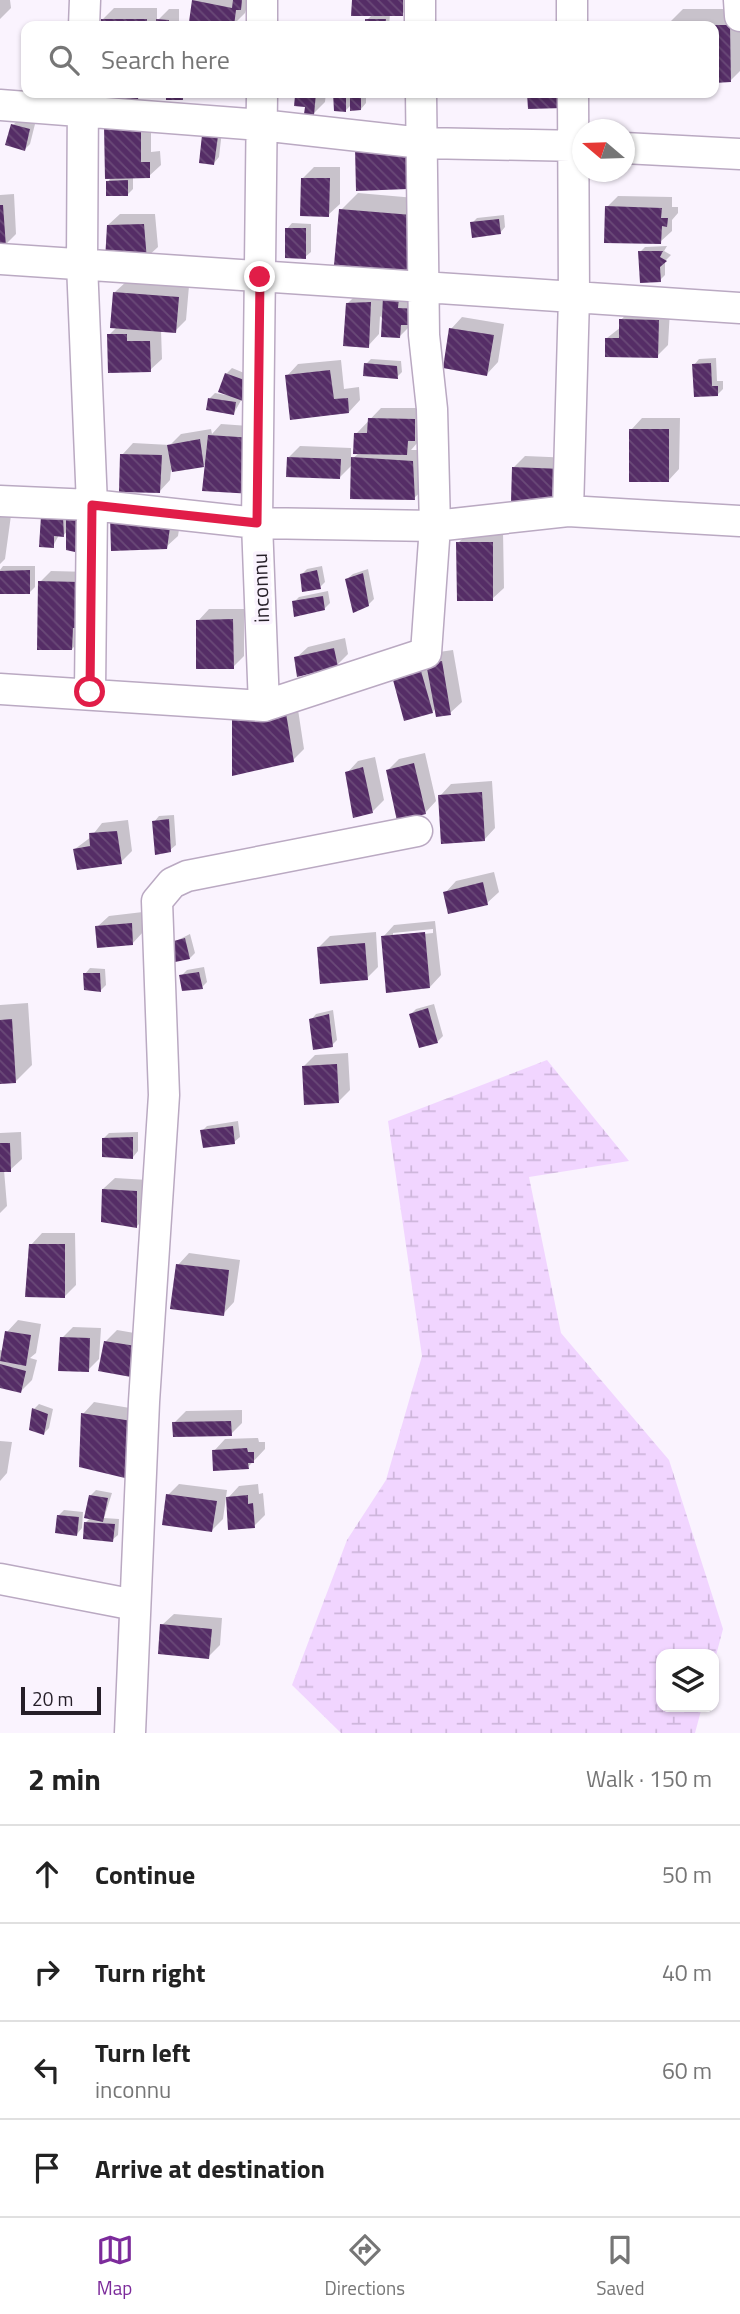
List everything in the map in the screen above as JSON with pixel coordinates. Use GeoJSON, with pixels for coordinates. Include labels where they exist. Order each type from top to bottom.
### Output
{"type":"FeatureCollection","features":[{"type":"Feature","properties":{"kind":"street"},"geometry":{"type":"LineString","coordinates":[[85,0],[85,21]]}},
{"type":"Feature","properties":{"kind":"street"},"geometry":{"type":"LineString","coordinates":[[262,0],[262,21]]}},
{"type":"Feature","properties":{"kind":"street"},"geometry":{"type":"LineString","coordinates":[[420,0],[421,21]]}},
{"type":"Feature","properties":{"kind":"street"},"geometry":{"type":"LineString","coordinates":[[572,0],[572,21]]}},
{"type":"Feature","properties":{"kind":"street"},"geometry":{"type":"LineString","coordinates":[[739,0],[740,16]]}},
{"type":"Feature","properties":{"kind":"street","name":"inconnu"},"geometry":{"type":"LineString","coordinates":[[262,98],[257,523],[264,706]]}},
{"type":"Feature","properties":{"kind":"street"},"geometry":{"type":"LineString","coordinates":[[0,689],[90,692],[264,706],[426,653],[435,526],[424,288],[421,98]]}},
{"type":"Feature","properties":{"kind":"street"},"geometry":{"type":"LineString","coordinates":[[573,98],[575,119]]}},
{"type":"Feature","properties":{"kind":"street"},"geometry":{"type":"LineString","coordinates":[[83,102],[82,264],[92,505],[90,692]]}},
{"type":"Feature","properties":{"kind":"street"},"geometry":{"type":"LineString","coordinates":[[0,105],[83,102],[422,143],[572,146]]}},
{"type":"Feature","properties":{"kind":"street"},"geometry":{"type":"LineString","coordinates":[[635,149],[740,154]]}},
{"type":"Feature","properties":{"kind":"street"},"geometry":{"type":"LineString","coordinates":[[568,511],[577,182]]}},
{"type":"Feature","properties":{"kind":"street"},"geometry":{"type":"LineString","coordinates":[[0,259],[740,308]]}},
{"type":"Feature","properties":{"kind":"street"},"geometry":{"type":"LineString","coordinates":[[0,501],[92,505],[257,523],[435,526],[568,511],[740,521]]}},
{"type":"Feature","properties":{"kind":"street"},"geometry":{"type":"LineString","coordinates":[[130,1733],[164,1095],[156,901],[172,883],[187,876],[417,831]]}},
{"type":"Feature","properties":{"kind":"street"},"geometry":{"type":"LineString","coordinates":[[0,1579],[135,1605]]}},
{"type":"Feature","properties":{"kind":"green space"},"geometry":{"type":"Polygon","coordinates":[[[547,1060],[629,1161],[529,1177],[561,1333],[669,1460],[723,1629],[718,1649],[656,1649],[656,1712],[701,1712],[695,1733],[341,1733],[292,1685],[347,1540],[386,1480],[422,1356],[388,1121],[547,1060]]]}},
{"type":"Feature","properties":{"kind":"building"},"geometry":{"type":"Polygon","coordinates":[[[192,0],[232,8],[233,0],[242,0],[241,10],[236,10],[235,21],[189,21],[192,0]]]}},
{"type":"Feature","properties":{"kind":"building"},"geometry":{"type":"Polygon","coordinates":[[[352,0],[403,0],[403,16],[351,16],[352,0]]]}},
{"type":"Feature","properties":{"kind":"building"},"geometry":{"type":"Polygon","coordinates":[[[101,19],[147,19],[147,21],[101,19]]]}},
{"type":"Feature","properties":{"kind":"building"},"geometry":{"type":"Polygon","coordinates":[[[365,19],[386,19],[386,21],[365,19]]]}},
{"type":"Feature","properties":{"kind":"building"},"geometry":{"type":"Polygon","coordinates":[[[719,25],[730,25],[731,82],[719,83],[719,25]]]}},
{"type":"Feature","properties":{"kind":"building"},"geometry":{"type":"Polygon","coordinates":[[[104,98],[138,98],[138,101],[104,98]]]}},
{"type":"Feature","properties":{"kind":"building"},"geometry":{"type":"Polygon","coordinates":[[[166,98],[183,98],[183,100],[166,98]]]}},
{"type":"Feature","properties":{"kind":"building"},"geometry":{"type":"Polygon","coordinates":[[[295,98],[316,98],[314,115],[304,114],[305,107],[294,106],[295,98]]]}},
{"type":"Feature","properties":{"kind":"building"},"geometry":{"type":"Polygon","coordinates":[[[333,98],[346,98],[346,112],[334,111],[333,98]]]}},
{"type":"Feature","properties":{"kind":"building"},"geometry":{"type":"Polygon","coordinates":[[[350,98],[361,98],[361,110],[350,111],[350,98]]]}},
{"type":"Feature","properties":{"kind":"building"},"geometry":{"type":"Polygon","coordinates":[[[527,98],[564,98],[564,108],[528,109],[527,98]]]}},
{"type":"Feature","properties":{"kind":"building"},"geometry":{"type":"Polygon","coordinates":[[[11,124],[30,129],[25,151],[5,145],[11,124]]]}},
{"type":"Feature","properties":{"kind":"building"},"geometry":{"type":"Polygon","coordinates":[[[141,124],[141,162],[150,162],[150,178],[105,179],[104,125],[141,124]]]}},
{"type":"Feature","properties":{"kind":"building"},"geometry":{"type":"Polygon","coordinates":[[[202,135],[218,136],[214,165],[199,163],[202,135]]]}},
{"type":"Feature","properties":{"kind":"building"},"geometry":{"type":"Polygon","coordinates":[[[407,147],[408,189],[356,191],[355,148],[407,147]]]}},
{"type":"Feature","properties":{"kind":"building"},"geometry":{"type":"Polygon","coordinates":[[[301,178],[330,178],[329,217],[300,216],[301,178]]]}},
{"type":"Feature","properties":{"kind":"building"},"geometry":{"type":"Polygon","coordinates":[[[128,180],[128,196],[106,196],[106,181],[128,180]]]}},
{"type":"Feature","properties":{"kind":"building"},"geometry":{"type":"Polygon","coordinates":[[[0,205],[3,205],[6,247],[0,247],[0,205]]]}},
{"type":"Feature","properties":{"kind":"building"},"geometry":{"type":"Polygon","coordinates":[[[605,206],[662,208],[661,218],[668,218],[667,227],[662,226],[661,244],[604,243],[605,206]]]}},
{"type":"Feature","properties":{"kind":"building"},"geometry":{"type":"Polygon","coordinates":[[[339,209],[412,215],[407,271],[334,265],[339,209]]]}},
{"type":"Feature","properties":{"kind":"building"},"geometry":{"type":"Polygon","coordinates":[[[499,219],[501,234],[472,238],[470,222],[499,219]]]}},
{"type":"Feature","properties":{"kind":"building"},"geometry":{"type":"Polygon","coordinates":[[[144,224],[147,260],[105,261],[107,225],[144,224]]]}},
{"type":"Feature","properties":{"kind":"building"},"geometry":{"type":"Polygon","coordinates":[[[285,228],[306,228],[306,259],[285,258],[285,228]]]}},
{"type":"Feature","properties":{"kind":"building"},"geometry":{"type":"Polygon","coordinates":[[[638,251],[663,251],[660,257],[667,261],[660,267],[661,282],[640,283],[638,251]]]}},
{"type":"Feature","properties":{"kind":"building"},"geometry":{"type":"Polygon","coordinates":[[[113,292],[179,297],[176,333],[110,328],[113,292]]]}},
{"type":"Feature","properties":{"kind":"building"},"geometry":{"type":"Polygon","coordinates":[[[383,297],[399,298],[398,308],[420,309],[411,325],[401,325],[400,338],[381,337],[383,297]]]}},
{"type":"Feature","properties":{"kind":"building"},"geometry":{"type":"Polygon","coordinates":[[[371,302],[369,348],[343,346],[346,303],[371,302]]]}},
{"type":"Feature","properties":{"kind":"building"},"geometry":{"type":"Polygon","coordinates":[[[619,319],[659,320],[658,358],[605,357],[605,338],[619,338],[619,319]]]}},
{"type":"Feature","properties":{"kind":"building"},"geometry":{"type":"Polygon","coordinates":[[[449,328],[494,335],[487,376],[443,368],[449,328]]]}},
{"type":"Feature","properties":{"kind":"building"},"geometry":{"type":"Polygon","coordinates":[[[107,334],[127,334],[127,341],[150,341],[151,372],[108,373],[107,334]]]}},
{"type":"Feature","properties":{"kind":"building"},"geometry":{"type":"Polygon","coordinates":[[[364,363],[397,366],[398,379],[363,376],[364,363]]]}},
{"type":"Feature","properties":{"kind":"building"},"geometry":{"type":"Polygon","coordinates":[[[711,363],[712,386],[718,386],[718,396],[694,397],[692,364],[711,363]]]}},
{"type":"Feature","properties":{"kind":"building"},"geometry":{"type":"Polygon","coordinates":[[[330,370],[334,399],[348,398],[349,413],[290,420],[285,375],[330,370]]]}},
{"type":"Feature","properties":{"kind":"building"},"geometry":{"type":"Polygon","coordinates":[[[225,373],[250,382],[243,401],[218,392],[225,373]]]}},
{"type":"Feature","properties":{"kind":"building"},"geometry":{"type":"Polygon","coordinates":[[[208,398],[236,402],[234,415],[206,410],[208,398]]]}},
{"type":"Feature","properties":{"kind":"building"},"geometry":{"type":"Polygon","coordinates":[[[368,418],[415,419],[415,441],[408,441],[407,455],[353,454],[354,433],[367,433],[368,418]]]}},
{"type":"Feature","properties":{"kind":"building"},"geometry":{"type":"Polygon","coordinates":[[[629,429],[669,429],[669,482],[629,482],[629,429]]]}},
{"type":"Feature","properties":{"kind":"building"},"geometry":{"type":"Polygon","coordinates":[[[208,435],[254,438],[253,494],[202,491],[208,435]]]}},
{"type":"Feature","properties":{"kind":"building"},"geometry":{"type":"Polygon","coordinates":[[[200,439],[204,467],[172,472],[167,445],[200,439]]]}},
{"type":"Feature","properties":{"kind":"building"},"geometry":{"type":"Polygon","coordinates":[[[120,454],[162,455],[160,493],[119,492],[120,454]]]}},
{"type":"Feature","properties":{"kind":"building"},"geometry":{"type":"Polygon","coordinates":[[[287,457],[341,459],[340,479],[286,477],[287,457]]]}},
{"type":"Feature","properties":{"kind":"building"},"geometry":{"type":"Polygon","coordinates":[[[351,457],[413,461],[415,500],[350,499],[351,457]]]}},
{"type":"Feature","properties":{"kind":"building"},"geometry":{"type":"Polygon","coordinates":[[[512,467],[562,469],[560,504],[511,502],[512,467]]]}},
{"type":"Feature","properties":{"kind":"building"},"geometry":{"type":"Polygon","coordinates":[[[66,515],[87,518],[84,554],[66,550],[66,515]]]}},
{"type":"Feature","properties":{"kind":"building"},"geometry":{"type":"Polygon","coordinates":[[[41,516],[63,517],[64,537],[54,536],[54,548],[39,547],[41,516]]]}},
{"type":"Feature","properties":{"kind":"building"},"geometry":{"type":"Polygon","coordinates":[[[110,516],[171,520],[167,549],[111,551],[110,516]]]}},
{"type":"Feature","properties":{"kind":"building"},"geometry":{"type":"Polygon","coordinates":[[[456,542],[493,542],[493,601],[457,601],[456,542]]]}},
{"type":"Feature","properties":{"kind":"building"},"geometry":{"type":"Polygon","coordinates":[[[30,570],[30,594],[0,594],[0,571],[30,570]]]}},
{"type":"Feature","properties":{"kind":"building"},"geometry":{"type":"Polygon","coordinates":[[[317,570],[321,589],[302,592],[300,574],[317,570]]]}},
{"type":"Feature","properties":{"kind":"building"},"geometry":{"type":"Polygon","coordinates":[[[363,573],[369,606],[353,613],[345,579],[363,573]]]}},
{"type":"Feature","properties":{"kind":"building"},"geometry":{"type":"Polygon","coordinates":[[[38,581],[80,582],[80,628],[73,628],[72,650],[37,650],[38,581]]]}},
{"type":"Feature","properties":{"kind":"building"},"geometry":{"type":"Polygon","coordinates":[[[323,596],[325,610],[294,617],[292,601],[323,596]]]}},
{"type":"Feature","properties":{"kind":"building"},"geometry":{"type":"Polygon","coordinates":[[[233,619],[234,669],[196,669],[196,620],[233,619]]]}},
{"type":"Feature","properties":{"kind":"building"},"geometry":{"type":"Polygon","coordinates":[[[334,648],[338,667],[297,677],[294,657],[334,648]]]}},
{"type":"Feature","properties":{"kind":"building"},"geometry":{"type":"Polygon","coordinates":[[[442,661],[451,715],[436,717],[426,663],[442,661]]]}},
{"type":"Feature","properties":{"kind":"building"},"geometry":{"type":"Polygon","coordinates":[[[421,671],[433,713],[404,721],[393,680],[421,671]]]}},
{"type":"Feature","properties":{"kind":"building"},"geometry":{"type":"Polygon","coordinates":[[[286,713],[294,762],[232,776],[232,714],[286,713]]]}},
{"type":"Feature","properties":{"kind":"building"},"geometry":{"type":"Polygon","coordinates":[[[414,763],[426,814],[397,821],[386,770],[414,763]]]}},
{"type":"Feature","properties":{"kind":"building"},"geometry":{"type":"Polygon","coordinates":[[[363,767],[373,813],[353,818],[345,772],[363,767]]]}},
{"type":"Feature","properties":{"kind":"building"},"geometry":{"type":"Polygon","coordinates":[[[482,792],[485,841],[441,844],[438,795],[482,792]]]}},
{"type":"Feature","properties":{"kind":"building"},"geometry":{"type":"Polygon","coordinates":[[[169,819],[171,852],[155,855],[152,821],[169,819]]]}},
{"type":"Feature","properties":{"kind":"building"},"geometry":{"type":"Polygon","coordinates":[[[117,831],[122,864],[77,870],[73,849],[90,846],[89,833],[117,831]]]}},
{"type":"Feature","properties":{"kind":"building"},"geometry":{"type":"Polygon","coordinates":[[[483,882],[488,905],[448,914],[443,892],[483,882]]]}},
{"type":"Feature","properties":{"kind":"building"},"geometry":{"type":"Polygon","coordinates":[[[132,923],[133,945],[97,948],[95,926],[132,923]]]}},
{"type":"Feature","properties":{"kind":"building"},"geometry":{"type":"Polygon","coordinates":[[[425,932],[430,988],[386,993],[381,936],[425,932]]]}},
{"type":"Feature","properties":{"kind":"building"},"geometry":{"type":"Polygon","coordinates":[[[185,938],[190,959],[175,962],[170,942],[185,938]]]}},
{"type":"Feature","properties":{"kind":"building"},"geometry":{"type":"Polygon","coordinates":[[[365,943],[368,980],[320,984],[317,947],[365,943]]]}},
{"type":"Feature","properties":{"kind":"building"},"geometry":{"type":"Polygon","coordinates":[[[199,972],[203,989],[182,991],[179,975],[199,972]]]}},
{"type":"Feature","properties":{"kind":"building"},"geometry":{"type":"Polygon","coordinates":[[[83,973],[100,973],[101,992],[84,990],[83,973]]]}},
{"type":"Feature","properties":{"kind":"building"},"geometry":{"type":"Polygon","coordinates":[[[428,1008],[438,1043],[419,1048],[409,1014],[428,1008]]]}},
{"type":"Feature","properties":{"kind":"building"},"geometry":{"type":"Polygon","coordinates":[[[329,1014],[333,1047],[313,1050],[309,1019],[329,1014]]]}},
{"type":"Feature","properties":{"kind":"building"},"geometry":{"type":"Polygon","coordinates":[[[12,1019],[16,1083],[0,1084],[0,1020],[12,1019]]]}},
{"type":"Feature","properties":{"kind":"building"},"geometry":{"type":"Polygon","coordinates":[[[337,1064],[339,1103],[304,1105],[302,1066],[337,1064]]]}},
{"type":"Feature","properties":{"kind":"building"},"geometry":{"type":"Polygon","coordinates":[[[233,1126],[235,1144],[203,1148],[200,1130],[233,1126]]]}},
{"type":"Feature","properties":{"kind":"building"},"geometry":{"type":"Polygon","coordinates":[[[133,1137],[133,1159],[102,1157],[102,1138],[133,1137]]]}},
{"type":"Feature","properties":{"kind":"building"},"geometry":{"type":"Polygon","coordinates":[[[0,1143],[10,1143],[11,1172],[0,1172],[0,1143]]]}},
{"type":"Feature","properties":{"kind":"building"},"geometry":{"type":"Polygon","coordinates":[[[102,1189],[137,1191],[137,1228],[101,1222],[102,1189]]]}},
{"type":"Feature","properties":{"kind":"building"},"geometry":{"type":"Polygon","coordinates":[[[29,1244],[65,1244],[65,1298],[25,1297],[29,1244]]]}},
{"type":"Feature","properties":{"kind":"building"},"geometry":{"type":"Polygon","coordinates":[[[176,1264],[229,1270],[224,1316],[170,1309],[176,1264]]]}},
{"type":"Feature","properties":{"kind":"building"},"geometry":{"type":"Polygon","coordinates":[[[5,1331],[31,1335],[26,1366],[0,1361],[5,1331]]]}},
{"type":"Feature","properties":{"kind":"building"},"geometry":{"type":"Polygon","coordinates":[[[60,1337],[90,1338],[89,1372],[58,1371],[60,1337]]]}},
{"type":"Feature","properties":{"kind":"building"},"geometry":{"type":"Polygon","coordinates":[[[104,1341],[136,1346],[131,1377],[98,1371],[104,1341]]]}},
{"type":"Feature","properties":{"kind":"building"},"geometry":{"type":"Polygon","coordinates":[[[0,1364],[26,1371],[21,1393],[0,1388],[0,1364]]]}},
{"type":"Feature","properties":{"kind":"building"},"geometry":{"type":"Polygon","coordinates":[[[32,1408],[48,1414],[44,1435],[29,1430],[32,1408]]]}},
{"type":"Feature","properties":{"kind":"building"},"geometry":{"type":"Polygon","coordinates":[[[81,1413],[138,1422],[129,1479],[79,1467],[81,1413]]]}},
{"type":"Feature","properties":{"kind":"building"},"geometry":{"type":"Polygon","coordinates":[[[231,1421],[232,1436],[173,1437],[172,1422],[231,1421]]]}},
{"type":"Feature","properties":{"kind":"building"},"geometry":{"type":"Polygon","coordinates":[[[247,1448],[248,1452],[254,1452],[254,1463],[248,1463],[249,1469],[213,1471],[212,1450],[247,1448]]]}},
{"type":"Feature","properties":{"kind":"building"},"geometry":{"type":"Polygon","coordinates":[[[166,1494],[217,1501],[212,1532],[162,1525],[166,1494]]]}},
{"type":"Feature","properties":{"kind":"building"},"geometry":{"type":"Polygon","coordinates":[[[89,1495],[108,1498],[103,1522],[84,1518],[89,1495]]]}},
{"type":"Feature","properties":{"kind":"building"},"geometry":{"type":"Polygon","coordinates":[[[248,1495],[248,1504],[253,1503],[255,1528],[228,1530],[226,1497],[248,1495]]]}},
{"type":"Feature","properties":{"kind":"building"},"geometry":{"type":"Polygon","coordinates":[[[57,1515],[79,1517],[77,1536],[55,1533],[57,1515]]]}},
{"type":"Feature","properties":{"kind":"building"},"geometry":{"type":"Polygon","coordinates":[[[84,1522],[115,1524],[113,1542],[83,1539],[84,1522]]]}},
{"type":"Feature","properties":{"kind":"building"},"geometry":{"type":"Polygon","coordinates":[[[160,1624],[212,1629],[209,1659],[158,1654],[160,1624]]]}},
{"type":"Feature","properties":{"kind":"route"},"geometry":{"type":"LineString","coordinates":[[90,692],[92,505],[257,523],[260,277]]}}]}
